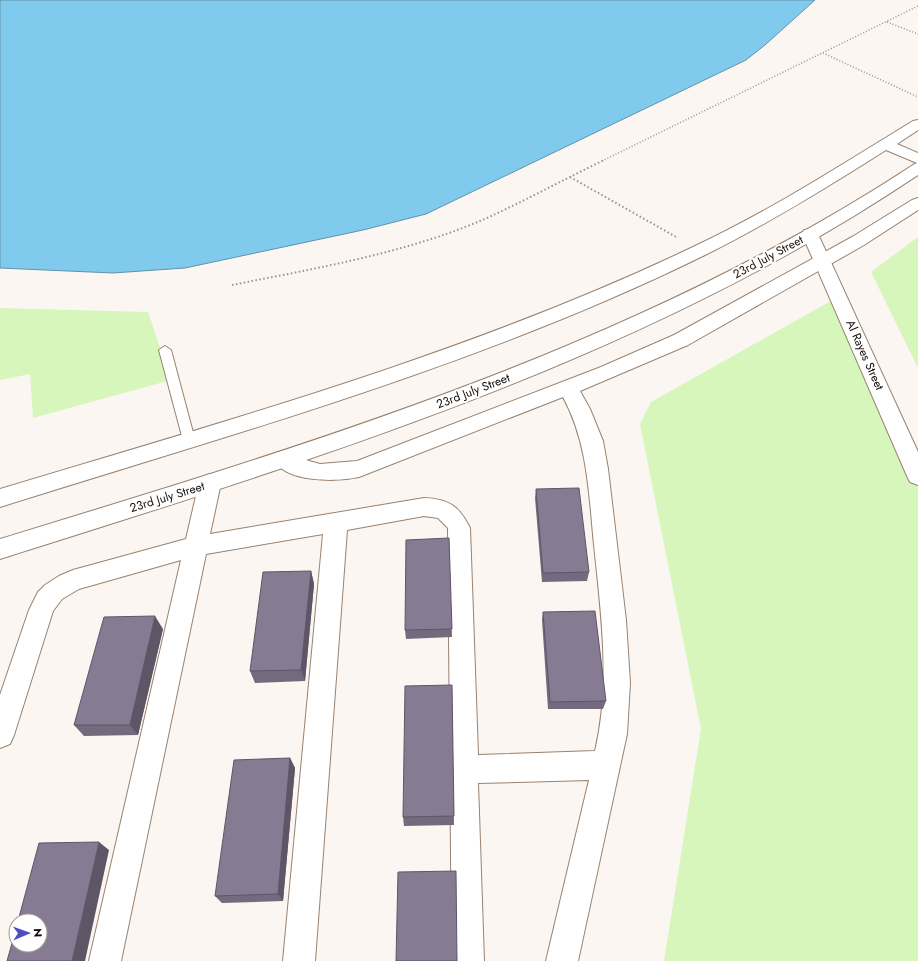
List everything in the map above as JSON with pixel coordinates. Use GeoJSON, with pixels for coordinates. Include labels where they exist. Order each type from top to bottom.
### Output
{"type":"FeatureCollection","features":[{"type":"Feature","properties":{"kind":"street"},"geometry":{"type":"LineString","coordinates":[[0,498],[189,440],[405,371],[480,344],[560,312],[673,264],[784,205],[887,145],[918,124]]}},
{"type":"Feature","properties":{"kind":"street"},"geometry":{"type":"LineString","coordinates":[[887,145],[918,159]]}},
{"type":"Feature","properties":{"kind":"street","name":"23rd July Street"},"geometry":{"type":"LineString","coordinates":[[0,549],[284,459],[434,406],[591,343],[708,289],[776,255],[881,193],[918,168]]}},
{"type":"Feature","properties":{"kind":"street"},"geometry":{"type":"LineString","coordinates":[[284,459],[300,468],[319,473],[339,473],[359,469],[633,362],[681,340],[887,224],[918,203]]}},
{"type":"Feature","properties":{"kind":"street","name":"Al Rayes Street"},"geometry":{"type":"LineString","coordinates":[[810,234],[823,259],[918,476]]}},
{"type":"Feature","properties":{"kind":"street"},"geometry":{"type":"LineString","coordinates":[[562,961],[613,734],[617,683],[614,620],[597,469],[592,441],[580,409],[568,387]]}},
{"type":"Feature","properties":{"kind":"street"},"geometry":{"type":"LineString","coordinates":[[105,961],[210,483]]}},
{"type":"Feature","properties":{"kind":"street"},"geometry":{"type":"LineString","coordinates":[[0,735],[41,610],[47,598],[58,587],[73,580],[197,546],[424,507],[437,507],[446,511],[454,518],[459,528],[468,961]]}},
{"type":"Feature","properties":{"kind":"street"},"geometry":{"type":"LineString","coordinates":[[299,961],[336,521]]}},
{"type":"Feature","properties":{"kind":"street"},"geometry":{"type":"LineString","coordinates":[[463,770],[606,765]]}},
{"type":"Feature","properties":{"kind":"lane"},"geometry":{"type":"LineString","coordinates":[[165,350],[189,440]]}},
{"type":"Feature","properties":{"kind":"path"},"geometry":{"type":"LineString","coordinates":[[232,286],[329,266],[416,243],[486,218],[918,6]]}},
{"type":"Feature","properties":{"kind":"path"},"geometry":{"type":"LineString","coordinates":[[886,22],[918,34]]}},
{"type":"Feature","properties":{"kind":"path"},"geometry":{"type":"LineString","coordinates":[[822,53],[918,96]]}},
{"type":"Feature","properties":{"kind":"path"},"geometry":{"type":"LineString","coordinates":[[570,177],[699,250]]}},
{"type":"Feature","properties":{"kind":"green space"},"geometry":{"type":"Polygon","coordinates":[[[918,237],[918,368],[871,272],[918,237]]]}},
{"type":"Feature","properties":{"kind":"green space"},"geometry":{"type":"Polygon","coordinates":[[[845,293],[918,459],[918,961],[664,961],[701,729],[640,424],[651,402],[845,293]]]}},
{"type":"Feature","properties":{"kind":"green space"},"geometry":{"type":"Polygon","coordinates":[[[0,308],[148,312],[171,380],[33,418],[30,374],[0,380],[0,308]]]}},
{"type":"Feature","properties":{"kind":"water"},"geometry":{"type":"Polygon","coordinates":[[[0,0],[815,0],[746,60],[426,214],[363,230],[185,268],[113,273],[0,268],[0,0]]]}},
{"type":"Feature","properties":{"kind":"building"},"geometry":{"type":"Polygon","coordinates":[[[579,488],[589,572],[543,573],[536,489],[579,488]]]}},
{"type":"Feature","properties":{"kind":"building"},"geometry":{"type":"Polygon","coordinates":[[[449,538],[452,629],[405,630],[406,540],[449,538]]]}},
{"type":"Feature","properties":{"kind":"building"},"geometry":{"type":"Polygon","coordinates":[[[311,571],[301,670],[250,671],[263,572],[311,571]]]}},
{"type":"Feature","properties":{"kind":"building"},"geometry":{"type":"Polygon","coordinates":[[[595,611],[606,701],[550,702],[543,612],[595,611]]]}},
{"type":"Feature","properties":{"kind":"building"},"geometry":{"type":"Polygon","coordinates":[[[155,616],[130,725],[74,725],[104,617],[155,616]]]}},
{"type":"Feature","properties":{"kind":"building"},"geometry":{"type":"Polygon","coordinates":[[[452,685],[454,816],[403,817],[405,686],[452,685]]]}},
{"type":"Feature","properties":{"kind":"building"},"geometry":{"type":"Polygon","coordinates":[[[290,758],[278,894],[215,896],[234,760],[290,758]]]}},
{"type":"Feature","properties":{"kind":"building"},"geometry":{"type":"Polygon","coordinates":[[[99,842],[72,961],[7,961],[9,953],[48,953],[48,913],[20,913],[39,843],[99,842]]]}},
{"type":"Feature","properties":{"kind":"building"},"geometry":{"type":"Polygon","coordinates":[[[456,871],[457,961],[396,961],[398,872],[456,871]]]}}]}
